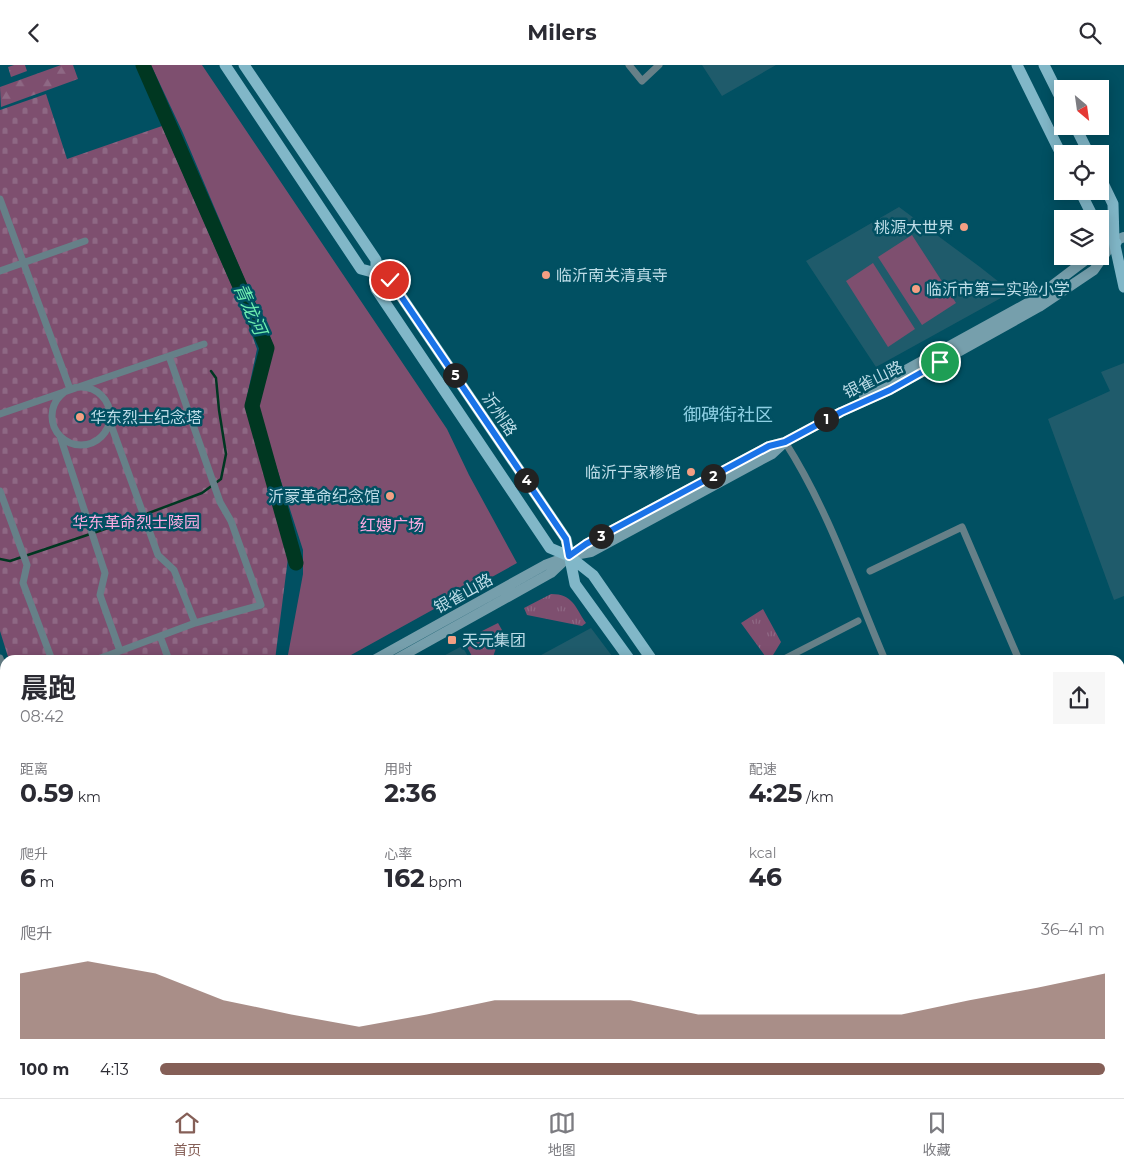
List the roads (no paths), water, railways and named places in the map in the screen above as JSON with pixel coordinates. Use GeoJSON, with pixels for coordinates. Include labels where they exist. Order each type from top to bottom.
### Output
{"type":"FeatureCollection","features":[{"type":"Feature","properties":{"kind":"main road","name":"沂州路"},"geometry":{"type":"LineString","coordinates":[[225,65],[361,269],[376,273],[390,280],[401,296],[566,539],[575,584],[626,655]]}},
{"type":"Feature","properties":{"kind":"main road","name":"沂州路"},"geometry":{"type":"LineString","coordinates":[[244,65],[376,260],[376,289],[550,548],[569,556],[593,575],[649,655]]}},
{"type":"Feature","properties":{"kind":"main road"},"geometry":{"type":"LineString","coordinates":[[1017,65],[1057,145]]}},
{"type":"Feature","properties":{"kind":"main road"},"geometry":{"type":"LineString","coordinates":[[1044,65],[1054,85]]}},
{"type":"Feature","properties":{"kind":"main road"},"geometry":{"type":"LineString","coordinates":[[1109,190],[1119,205],[1124,287]]}},
{"type":"Feature","properties":{"kind":"main road"},"geometry":{"type":"LineString","coordinates":[[1109,232],[1121,239],[1124,251]]}},
{"type":"Feature","properties":{"kind":"main road","name":"银雀山路"},"geometry":{"type":"LineString","coordinates":[[383,655],[545,565],[569,556],[591,552],[772,454],[785,442],[841,412],[890,390],[1039,307],[1094,270],[1121,239],[1124,232]]}},
{"type":"Feature","properties":{"kind":"main road","name":"银雀山路"},"geometry":{"type":"LineString","coordinates":[[1109,245],[1121,239]]}},
{"type":"Feature","properties":{"kind":"main road","name":"银雀山路"},"geometry":{"type":"LineString","coordinates":[[841,412],[886,381],[1032,300],[1079,265]]}},
{"type":"Feature","properties":{"kind":"main road","name":"银雀山路"},"geometry":{"type":"LineString","coordinates":[[404,655],[551,573],[569,556]]}},
{"type":"Feature","properties":{"kind":"street"},"geometry":{"type":"LineString","coordinates":[[629,65],[642,81],[659,65]]}},
{"type":"Feature","properties":{"kind":"street"},"geometry":{"type":"LineString","coordinates":[[0,199],[70,389]]}},
{"type":"Feature","properties":{"kind":"street"},"geometry":{"type":"LineString","coordinates":[[0,271],[85,241]]}},
{"type":"Feature","properties":{"kind":"street"},"geometry":{"type":"LineString","coordinates":[[0,414],[204,344]]}},
{"type":"Feature","properties":{"kind":"street"},"geometry":{"type":"LineString","coordinates":[[109,655],[196,623],[261,605],[231,521],[220,502],[218,491],[169,356]]}},
{"type":"Feature","properties":{"kind":"street"},"geometry":{"type":"LineString","coordinates":[[110,422],[104,433],[93,443],[75,445],[67,442],[54,428],[52,419],[53,409],[57,400],[70,389],[89,388],[97,391],[103,397],[108,405],[110,422],[158,555],[174,569],[196,623]]}},
{"type":"Feature","properties":{"kind":"street"},"geometry":{"type":"LineString","coordinates":[[60,436],[106,573],[100,595],[120,651]]}},
{"type":"Feature","properties":{"kind":"street"},"geometry":{"type":"LineString","coordinates":[[785,442],[795,457],[816,499],[883,655]]}},
{"type":"Feature","properties":{"kind":"street"},"geometry":{"type":"LineString","coordinates":[[0,491],[27,565],[23,583],[50,655]]}},
{"type":"Feature","properties":{"kind":"street"},"geometry":{"type":"LineString","coordinates":[[870,571],[962,527],[1017,655]]}},
{"type":"Feature","properties":{"kind":"street"},"geometry":{"type":"LineString","coordinates":[[792,655],[858,621]]}},
{"type":"Feature","properties":{"kind":"street"},"geometry":{"type":"LineString","coordinates":[[160,636],[167,655]]}},
{"type":"Feature","properties":{"kind":"waterway","name":"青龙河"},"geometry":{"type":"LineString","coordinates":[[143,65],[267,348],[252,406],[296,563]]}},
{"type":"Feature","properties":{"kind":"waterway"},"geometry":{"type":"LineString","coordinates":[[0,559],[10,561],[114,526],[202,493],[221,479],[226,454],[216,378],[211,371]]}},
{"type":"Feature","properties":{"kind":"place","name":"桃源大世界"},"geometry":{"type":"Point","coordinates":[964,227]}},
{"type":"Feature","properties":{"kind":"place","name":"临沂南关清真寺"},"geometry":{"type":"Point","coordinates":[546,275]}},
{"type":"Feature","properties":{"kind":"place","name":"临沂市第二实验小学"},"geometry":{"type":"Point","coordinates":[916,289]}},
{"type":"Feature","properties":{"kind":"place","name":"华东烈士纪念塔"},"geometry":{"type":"Point","coordinates":[80,417]}},
{"type":"Feature","properties":{"kind":"place","name":"临沂于家糁馆"},"geometry":{"type":"Point","coordinates":[691,472]}},
{"type":"Feature","properties":{"kind":"place","name":"沂蒙革命纪念馆"},"geometry":{"type":"Point","coordinates":[390,496]}},
{"type":"Feature","properties":{"kind":"place","name":"天元集团"},"geometry":{"type":"Point","coordinates":[452,640]}},
{"type":"Feature","properties":{"kind":"district","name":"御碑街社区"},"geometry":{"type":"Point","coordinates":[728,415]}},
{"type":"Feature","properties":{"kind":"park label","name":"华东革命烈士陵园"},"geometry":{"type":"Point","coordinates":[136,522]}},
{"type":"Feature","properties":{"kind":"park label","name":"红嫂广场"},"geometry":{"type":"Point","coordinates":[392,525]}}]}
